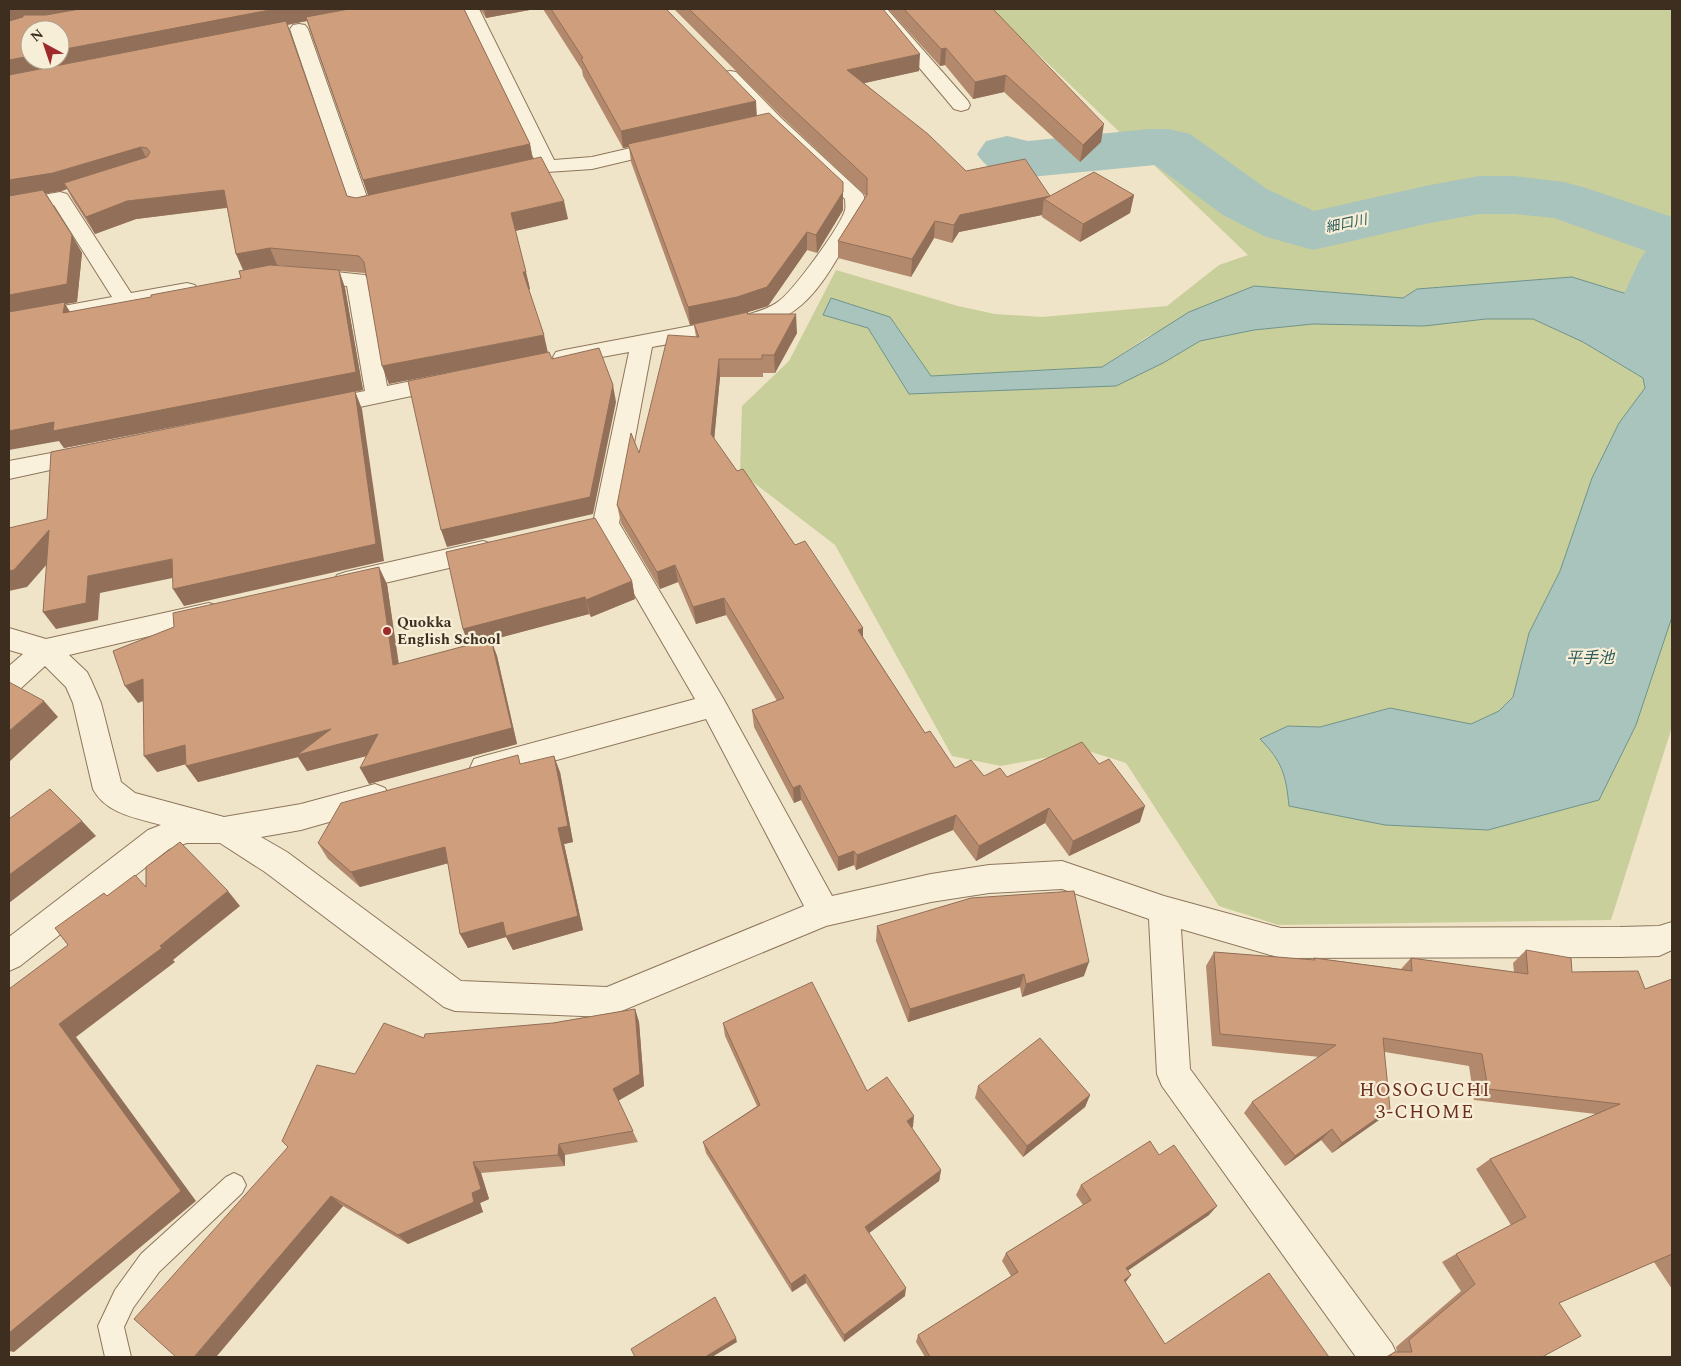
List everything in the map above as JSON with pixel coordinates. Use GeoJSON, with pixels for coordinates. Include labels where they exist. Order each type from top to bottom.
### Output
{"type":"FeatureCollection","features":[{"type":"Feature","properties":{"kind":"street"},"geometry":{"type":"LineString","coordinates":[[470,9],[508,81],[547,166]]}},
{"type":"Feature","properties":{"kind":"street"},"geometry":{"type":"LineString","coordinates":[[878,9],[961,105]]}},
{"type":"Feature","properties":{"kind":"street"},"geometry":{"type":"LineString","coordinates":[[279,33],[308,28],[361,208],[408,198]]}},
{"type":"Feature","properties":{"kind":"street"},"geometry":{"type":"LineString","coordinates":[[548,361],[642,341],[747,322],[773,314],[789,305],[804,289],[855,210],[855,197],[765,124],[719,65]]}},
{"type":"Feature","properties":{"kind":"street"},"geometry":{"type":"LineString","coordinates":[[491,179],[547,166],[570,167],[593,163],[684,141]]}},
{"type":"Feature","properties":{"kind":"street"},"geometry":{"type":"LineString","coordinates":[[9,207],[64,196],[125,301]]}},
{"type":"Feature","properties":{"kind":"street"},"geometry":{"type":"LineString","coordinates":[[286,275],[357,280],[377,396]]}},
{"type":"Feature","properties":{"kind":"street"},"geometry":{"type":"LineString","coordinates":[[9,324],[210,286]]}},
{"type":"Feature","properties":{"kind":"street"},"geometry":{"type":"LineString","coordinates":[[642,341],[596,526],[713,706],[824,912]]}},
{"type":"Feature","properties":{"kind":"street"},"geometry":{"type":"LineString","coordinates":[[299,412],[462,378]]}},
{"type":"Feature","properties":{"kind":"street"},"geometry":{"type":"LineString","coordinates":[[9,470],[106,450]]}},
{"type":"Feature","properties":{"kind":"street"},"geometry":{"type":"LineString","coordinates":[[326,587],[509,545]]}},
{"type":"Feature","properties":{"kind":"street"},"geometry":{"type":"LineString","coordinates":[[9,682],[46,650],[229,608]]}},
{"type":"Feature","properties":{"kind":"street"},"geometry":{"type":"LineString","coordinates":[[9,639],[46,650],[78,680],[87,704],[108,788],[127,803],[224,830],[276,862],[455,996],[606,1002],[824,912],[932,888],[989,879],[1062,876],[1164,910],[1281,943],[1659,941],[1672,936]]}},
{"type":"Feature","properties":{"kind":"street"},"geometry":{"type":"LineString","coordinates":[[464,773],[713,706]]}},
{"type":"Feature","properties":{"kind":"street"},"geometry":{"type":"LineString","coordinates":[[9,956],[160,839],[187,830],[224,830],[301,817],[397,791]]}},
{"type":"Feature","properties":{"kind":"street"},"geometry":{"type":"LineString","coordinates":[[1164,910],[1174,1074],[1379,1357]]}},
{"type":"Feature","properties":{"kind":"lane"},"geometry":{"type":"LineString","coordinates":[[118,1357],[111,1326],[124,1299],[150,1263],[234,1185]]}},
{"type":"Feature","properties":{"kind":"green space"},"geometry":{"type":"Polygon","coordinates":[[[991,9],[1672,9],[1672,258],[1666,257],[1643,299],[1572,277],[1417,289],[1403,298],[1254,286],[1147,337],[1102,367],[931,376],[890,317],[823,315],[868,328],[910,394],[1163,363],[1200,341],[1254,330],[1313,324],[1424,326],[1486,319],[1533,319],[1583,342],[1643,378],[1645,388],[1619,423],[1560,571],[1529,633],[1513,697],[1499,711],[1471,724],[1389,708],[1320,727],[1288,726],[1260,739],[1278,762],[1286,786],[1289,806],[1385,825],[1488,830],[1672,597],[1672,727],[1611,920],[1278,925],[1219,906],[1126,763],[1085,750],[1001,766],[952,756],[835,545],[740,472],[742,406],[789,361],[836,270],[958,306],[995,314],[1042,317],[1167,306],[1219,265],[1248,255],[991,9]]]}},
{"type":"Feature","properties":{"kind":"water","name":"平手池"},"geometry":{"type":"Polygon","coordinates":[[[1572,277],[1643,299],[1672,311],[1672,617],[1636,725],[1599,800],[1488,830],[1385,825],[1289,806],[1282,769],[1273,754],[1260,739],[1288,726],[1320,727],[1390,708],[1471,724],[1499,711],[1513,697],[1529,633],[1560,571],[1592,478],[1619,423],[1645,388],[1643,378],[1583,342],[1533,319],[1486,319],[1424,326],[1313,324],[1254,330],[1200,341],[1163,363],[1116,386],[909,394],[868,328],[823,315],[831,298],[890,317],[931,376],[1102,367],[1189,312],[1254,286],[1403,298],[1417,289],[1572,277]]]}},
{"type":"Feature","properties":{"kind":"building"},"geometry":{"type":"Polygon","coordinates":[[[80,9],[275,9],[70,48],[70,20],[20,20],[20,58],[9,60],[9,21],[23,17],[23,15],[46,15],[80,9]]]}},
{"type":"Feature","properties":{"kind":"building"},"geometry":{"type":"Polygon","coordinates":[[[349,9],[464,9],[530,144],[363,180],[306,17],[349,9]]]}},
{"type":"Feature","properties":{"kind":"building"},"geometry":{"type":"Polygon","coordinates":[[[551,9],[666,9],[756,101],[621,131],[581,59],[583,58],[551,9]]]}},
{"type":"Feature","properties":{"kind":"building"},"geometry":{"type":"Polygon","coordinates":[[[689,9],[883,9],[920,54],[847,70],[928,134],[966,171],[1025,159],[1050,196],[960,215],[954,225],[935,221],[912,259],[838,241],[867,195],[867,178],[689,9]]]}},
{"type":"Feature","properties":{"kind":"building"},"geometry":{"type":"Polygon","coordinates":[[[904,9],[993,9],[1104,124],[1083,145],[1006,75],[975,82],[946,48],[941,49],[904,9]]]}},
{"type":"Feature","properties":{"kind":"building"},"geometry":{"type":"Polygon","coordinates":[[[286,21],[347,196],[356,198],[541,157],[564,201],[511,213],[526,272],[523,272],[544,335],[382,366],[364,262],[359,256],[270,248],[236,254],[224,190],[127,201],[86,217],[64,183],[147,157],[150,152],[147,148],[141,147],[53,173],[9,180],[9,75],[35,70],[70,70],[70,63],[286,21]]]}},
{"type":"Feature","properties":{"kind":"building"},"geometry":{"type":"Polygon","coordinates":[[[769,113],[843,182],[843,192],[816,235],[807,232],[767,287],[737,297],[688,307],[628,144],[769,113]]]}},
{"type":"Feature","properties":{"kind":"building"},"geometry":{"type":"Polygon","coordinates":[[[1094,172],[1134,195],[1083,224],[1044,199],[1094,172]]]}},
{"type":"Feature","properties":{"kind":"building"},"geometry":{"type":"Polygon","coordinates":[[[43,190],[72,235],[67,284],[9,295],[9,196],[43,190]]]}},
{"type":"Feature","properties":{"kind":"building"},"geometry":{"type":"Polygon","coordinates":[[[270,265],[339,270],[356,372],[53,431],[54,422],[9,431],[9,312],[65,302],[63,313],[241,278],[239,271],[270,265]]]}},
{"type":"Feature","properties":{"kind":"building"},"geometry":{"type":"Polygon","coordinates":[[[748,312],[747,314],[796,314],[774,355],[762,355],[762,359],[719,359],[711,434],[737,471],[743,469],[795,545],[805,541],[863,628],[858,630],[925,733],[930,731],[955,768],[971,760],[984,776],[1000,768],[1007,777],[1082,742],[1099,764],[1109,759],[1145,806],[1073,841],[1049,808],[979,846],[956,815],[857,855],[854,851],[838,857],[800,785],[793,788],[752,710],[784,698],[724,598],[693,607],[675,565],[657,572],[617,505],[631,433],[639,453],[668,335],[699,337],[694,324],[748,312]]]}},
{"type":"Feature","properties":{"kind":"building"},"geometry":{"type":"Polygon","coordinates":[[[599,348],[613,385],[590,497],[441,530],[408,381],[549,352],[552,359],[599,348]]]}},
{"type":"Feature","properties":{"kind":"building"},"geometry":{"type":"Polygon","coordinates":[[[355,391],[376,544],[173,589],[172,559],[88,576],[86,603],[43,612],[49,530],[14,570],[9,571],[9,528],[47,519],[51,452],[355,391]]]}},
{"type":"Feature","properties":{"kind":"building"},"geometry":{"type":"Polygon","coordinates":[[[595,518],[632,581],[586,600],[585,597],[463,629],[446,552],[595,518]]]}},
{"type":"Feature","properties":{"kind":"building"},"geometry":{"type":"Polygon","coordinates":[[[379,567],[393,665],[491,639],[512,728],[360,768],[378,734],[297,755],[331,729],[186,766],[185,745],[144,756],[143,679],[125,686],[113,651],[174,627],[173,613],[379,567]]]}},
{"type":"Feature","properties":{"kind":"building"},"geometry":{"type":"Polygon","coordinates":[[[9,682],[44,701],[9,731],[9,682]]]}},
{"type":"Feature","properties":{"kind":"building"},"geometry":{"type":"Polygon","coordinates":[[[518,755],[520,764],[554,756],[568,826],[558,828],[578,916],[506,936],[503,922],[460,934],[445,847],[351,872],[318,843],[341,803],[518,755]]]}},
{"type":"Feature","properties":{"kind":"building"},"geometry":{"type":"Polygon","coordinates":[[[50,789],[82,821],[9,875],[9,819],[50,789]]]}},
{"type":"Feature","properties":{"kind":"building"},"geometry":{"type":"Polygon","coordinates":[[[180,842],[228,891],[160,946],[162,948],[59,1024],[181,1191],[9,1333],[9,989],[68,945],[55,928],[104,893],[107,896],[135,875],[146,887],[146,867],[180,842]]]}},
{"type":"Feature","properties":{"kind":"building"},"geometry":{"type":"Polygon","coordinates":[[[1074,891],[1089,962],[1026,984],[1024,974],[910,1009],[877,926],[971,898],[1074,891]]]}},
{"type":"Feature","properties":{"kind":"building"},"geometry":{"type":"Polygon","coordinates":[[[1526,950],[1571,958],[1572,972],[1638,971],[1645,989],[1672,979],[1672,1254],[1559,1303],[1581,1336],[1542,1357],[1389,1357],[1394,1352],[1412,1352],[1409,1340],[1475,1284],[1456,1254],[1526,1217],[1490,1159],[1620,1104],[1488,1089],[1482,1054],[1383,1038],[1390,1109],[1342,1143],[1332,1129],[1295,1156],[1252,1102],[1336,1045],[1220,1034],[1214,952],[1315,960],[1314,958],[1412,971],[1411,958],[1528,974],[1526,950]]]}},
{"type":"Feature","properties":{"kind":"building"},"geometry":{"type":"Polygon","coordinates":[[[812,982],[867,1091],[887,1077],[914,1116],[907,1121],[941,1170],[865,1227],[906,1288],[844,1335],[805,1274],[791,1284],[703,1142],[760,1105],[723,1023],[812,982]]]}},
{"type":"Feature","properties":{"kind":"building"},"geometry":{"type":"Polygon","coordinates":[[[635,1009],[640,1074],[613,1089],[633,1131],[559,1144],[558,1155],[473,1162],[481,1189],[472,1193],[474,1202],[398,1235],[331,1196],[194,1357],[176,1357],[134,1319],[288,1147],[282,1141],[317,1065],[355,1074],[384,1023],[424,1038],[425,1034],[553,1023],[635,1009]]]}},
{"type":"Feature","properties":{"kind":"building"},"geometry":{"type":"Polygon","coordinates":[[[1040,1038],[1090,1095],[1027,1146],[978,1086],[1040,1038]]]}},
{"type":"Feature","properties":{"kind":"building"},"geometry":{"type":"Polygon","coordinates":[[[1150,1141],[1159,1155],[1174,1145],[1217,1206],[1126,1268],[1131,1275],[1124,1280],[1165,1344],[1269,1273],[1329,1357],[930,1357],[918,1335],[1018,1272],[1006,1253],[1091,1200],[1081,1185],[1150,1141]]]}},
{"type":"Feature","properties":{"kind":"building"},"geometry":{"type":"Polygon","coordinates":[[[715,1297],[736,1338],[705,1357],[635,1357],[631,1349],[715,1297]]]}},
{"type":"Feature","properties":{"kind":"waterway","name":"細口川"},"geometry":{"type":"LineString","coordinates":[[1007,154],[1020,160],[1149,147],[1169,147],[1245,202],[1288,224],[1313,231],[1430,204],[1479,195],[1514,195],[1564,201],[1672,238]]}},
{"type":"Feature","properties":{"kind":"waterway"},"geometry":{"type":"LineString","coordinates":[[1654,303],[1672,261]]}},
{"type":"Feature","properties":{"kind":"place","name":"Quokka English School"},"geometry":{"type":"Point","coordinates":[387,631]}},
{"type":"Feature","properties":{"kind":"district","name":"HOSOGUCHI 3-CHOME"},"geometry":{"type":"Point","coordinates":[1425,1100]}}]}
